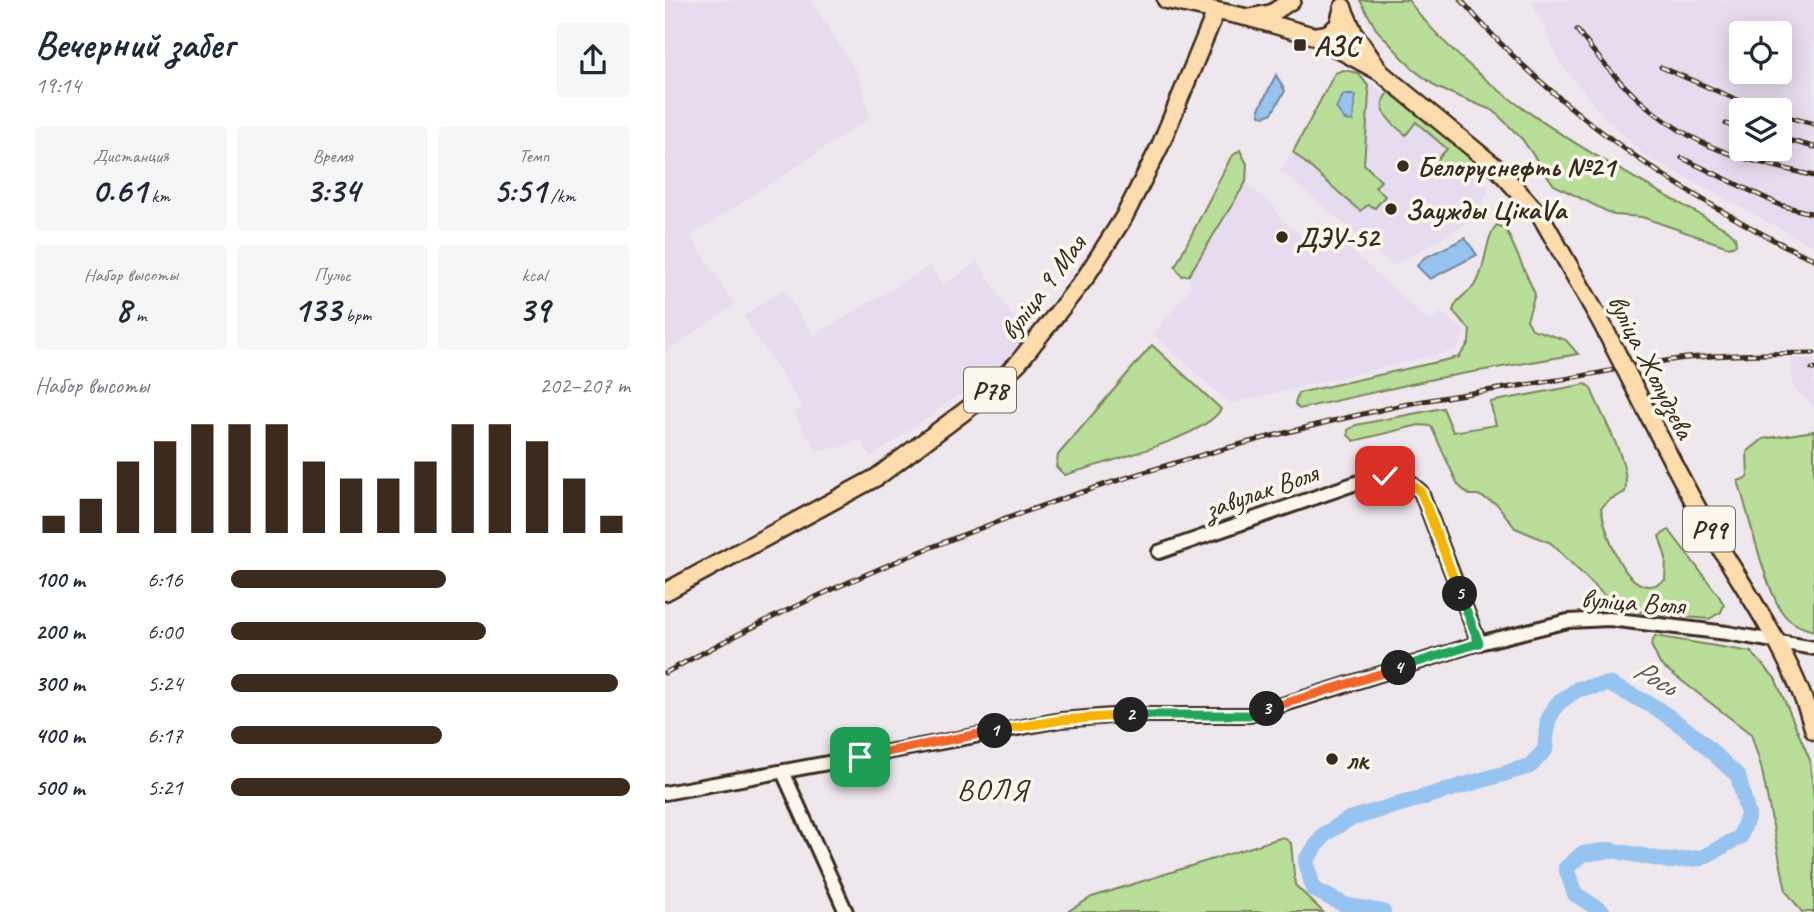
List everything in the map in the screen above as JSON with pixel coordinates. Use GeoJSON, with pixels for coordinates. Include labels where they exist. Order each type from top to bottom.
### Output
{"type":"FeatureCollection","features":[{"type":"Feature","properties":{"kind":"main road"},"geometry":{"type":"LineString","coordinates":[[1166,0],[1250,18],[1311,35],[1333,31],[1341,20],[1341,2]]}},
{"type":"Feature","properties":{"kind":"main road"},"geometry":{"type":"LineString","coordinates":[[1250,18],[1272,13],[1293,0]]}},
{"type":"Feature","properties":{"kind":"main road"},"geometry":{"type":"LineString","coordinates":[[1293,0],[1294,22],[1311,35]]}},
{"type":"Feature","properties":{"kind":"main road","name":"Р99"},"geometry":{"type":"LineString","coordinates":[[1341,2],[1354,33],[1380,72]]}},
{"type":"Feature","properties":{"kind":"main road","name":"вуліца 9 Мая"},"geometry":{"type":"LineString","coordinates":[[665,592],[877,477],[977,402],[1018,363],[1086,278],[1124,217],[1160,146],[1216,11]]}},
{"type":"Feature","properties":{"kind":"main road","name":"Р99"},"geometry":{"type":"LineString","coordinates":[[1311,35],[1380,72]]}},
{"type":"Feature","properties":{"kind":"main road","name":"вуліца Жолудзева"},"geometry":{"type":"LineString","coordinates":[[1380,72],[1498,169],[1542,218],[1601,322],[1688,494],[1778,644],[1797,681],[1814,731]]}},
{"type":"Feature","properties":{"kind":"street","name":"завулак Воля"},"geometry":{"type":"LineString","coordinates":[[1159,552],[1362,481],[1402,476],[1421,492],[1479,643]]}},
{"type":"Feature","properties":{"kind":"street","name":"вуліца Воля"},"geometry":{"type":"LineString","coordinates":[[665,793],[1061,720],[1124,715],[1249,715],[1479,643],[1568,621],[1609,619],[1727,633],[1778,644],[1814,648]]}},
{"type":"Feature","properties":{"kind":"street"},"geometry":{"type":"LineString","coordinates":[[783,772],[846,912]]}},
{"type":"Feature","properties":{"kind":"shaded area"},"geometry":{"type":"Polygon","coordinates":[[[665,0],[811,0],[859,75],[870,118],[691,236],[735,305],[665,352],[665,0]]]}},
{"type":"Feature","properties":{"kind":"shaded area"},"geometry":{"type":"Polygon","coordinates":[[[1531,0],[1814,0],[1814,247],[1646,156],[1605,118],[1560,63],[1531,0]]]}},
{"type":"Feature","properties":{"kind":"shaded area"},"geometry":{"type":"Polygon","coordinates":[[[1343,70],[1358,73],[1385,94],[1489,189],[1476,219],[1393,266],[1281,171],[1335,73],[1343,70]]]}},
{"type":"Feature","properties":{"kind":"shaded area","name":"ДЭУ-52"},"geometry":{"type":"Polygon","coordinates":[[[1246,182],[1275,207],[1279,217],[1303,238],[1319,221],[1430,322],[1440,312],[1466,331],[1456,350],[1230,404],[1153,334],[1191,287],[1189,275],[1246,182]]]}},
{"type":"Feature","properties":{"kind":"shaded area"},"geometry":{"type":"Polygon","coordinates":[[[978,261],[1027,339],[1004,364],[871,457],[859,439],[843,447],[816,451],[794,413],[802,407],[743,316],[784,289],[813,336],[930,266],[943,285],[978,261]]]}},
{"type":"Feature","properties":{"kind":"shaded area"},"geometry":{"type":"Polygon","coordinates":[[[1792,359],[1814,359],[1814,407],[1792,386],[1792,359]]]}},
{"type":"Feature","properties":{"kind":"green space"},"geometry":{"type":"Polygon","coordinates":[[[1360,0],[1408,0],[1440,38],[1476,72],[1515,103],[1599,157],[1729,231],[1735,237],[1736,245],[1728,247],[1642,217],[1614,215],[1554,185],[1522,139],[1494,111],[1438,88],[1414,70],[1376,29],[1360,0]]]}},
{"type":"Feature","properties":{"kind":"green space"},"geometry":{"type":"Polygon","coordinates":[[[1343,70],[1358,73],[1368,86],[1364,164],[1381,181],[1375,187],[1385,196],[1375,208],[1368,205],[1360,211],[1293,152],[1335,73],[1343,70]]]}},
{"type":"Feature","properties":{"kind":"green space"},"geometry":{"type":"Polygon","coordinates":[[[1389,92],[1473,159],[1473,173],[1466,178],[1451,175],[1435,162],[1447,149],[1416,122],[1406,135],[1395,126],[1383,110],[1384,98],[1389,92]]]}},
{"type":"Feature","properties":{"kind":"green space"},"geometry":{"type":"Polygon","coordinates":[[[1240,150],[1247,164],[1246,182],[1189,275],[1182,276],[1175,267],[1231,157],[1240,150]]]}},
{"type":"Feature","properties":{"kind":"green space"},"geometry":{"type":"Polygon","coordinates":[[[1497,225],[1506,229],[1535,294],[1527,320],[1532,329],[1566,340],[1578,354],[1438,378],[1299,409],[1295,404],[1298,393],[1459,357],[1469,343],[1470,330],[1453,311],[1454,306],[1477,282],[1493,230],[1497,225]]]}},
{"type":"Feature","properties":{"kind":"green space"},"geometry":{"type":"Polygon","coordinates":[[[1152,345],[1221,409],[1212,419],[1195,430],[1174,439],[1065,475],[1056,467],[1058,455],[1152,345]]]}},
{"type":"Feature","properties":{"kind":"green space"},"geometry":{"type":"Polygon","coordinates":[[[1586,384],[1591,388],[1624,468],[1625,492],[1609,500],[1601,508],[1608,534],[1621,564],[1640,584],[1652,586],[1665,580],[1666,558],[1659,536],[1669,530],[1724,605],[1721,612],[1709,619],[1650,614],[1615,606],[1551,543],[1515,528],[1497,504],[1478,495],[1469,495],[1458,485],[1431,426],[1419,425],[1354,441],[1348,435],[1348,430],[1356,425],[1443,408],[1453,432],[1496,425],[1490,402],[1586,384]]]}},
{"type":"Feature","properties":{"kind":"green space"},"geometry":{"type":"Polygon","coordinates":[[[1814,431],[1814,631],[1788,619],[1775,600],[1738,481],[1748,477],[1747,452],[1763,439],[1814,431]]]}},
{"type":"Feature","properties":{"kind":"green space"},"geometry":{"type":"Polygon","coordinates":[[[1655,636],[1751,652],[1775,678],[1810,760],[1814,799],[1814,912],[1802,912],[1786,891],[1761,766],[1751,734],[1660,664],[1651,645],[1655,636]]]}},
{"type":"Feature","properties":{"kind":"green space"},"geometry":{"type":"Polygon","coordinates":[[[1283,837],[1291,843],[1295,885],[1323,912],[1067,912],[1092,897],[1283,837]]]}},
{"type":"Feature","properties":{"kind":"water"},"geometry":{"type":"Polygon","coordinates":[[[1276,75],[1285,91],[1272,113],[1260,115],[1259,109],[1276,75]]]}},
{"type":"Feature","properties":{"kind":"water"},"geometry":{"type":"Polygon","coordinates":[[[1343,95],[1355,95],[1353,121],[1345,120],[1336,108],[1343,95]]]}},
{"type":"Feature","properties":{"kind":"water"},"geometry":{"type":"Polygon","coordinates":[[[1465,238],[1477,255],[1430,279],[1417,266],[1424,258],[1465,238]]]}},
{"type":"Feature","properties":{"kind":"waterway","name":"Рось"},"geometry":{"type":"LineString","coordinates":[[1383,912],[1345,905],[1313,889],[1306,860],[1325,834],[1349,819],[1530,766],[1545,750],[1548,720],[1557,704],[1578,689],[1609,684],[1655,707],[1694,735],[1738,776],[1748,815],[1740,837],[1701,858],[1669,861],[1611,850],[1582,854],[1566,868],[1575,894],[1603,912]]}},
{"type":"Feature","properties":{"kind":"railway"},"geometry":{"type":"LineString","coordinates":[[1461,0],[1520,63],[1620,146],[1692,193],[1814,259]]}},
{"type":"Feature","properties":{"kind":"railway"},"geometry":{"type":"LineString","coordinates":[[1577,30],[1620,82],[1653,111],[1690,136],[1722,151],[1814,176]]}},
{"type":"Feature","properties":{"kind":"railway"},"geometry":{"type":"LineString","coordinates":[[1661,67],[1733,98]]}},
{"type":"Feature","properties":{"kind":"railway"},"geometry":{"type":"LineString","coordinates":[[1792,118],[1814,124]]}},
{"type":"Feature","properties":{"kind":"railway"},"geometry":{"type":"LineString","coordinates":[[1792,141],[1814,147]]}},
{"type":"Feature","properties":{"kind":"railway"},"geometry":{"type":"LineString","coordinates":[[1682,158],[1780,205],[1814,214]]}},
{"type":"Feature","properties":{"kind":"railway"},"geometry":{"type":"LineString","coordinates":[[665,673],[750,628],[927,549],[1109,483],[1202,455],[1295,430],[1449,397],[1687,358],[1814,353]]}},
{"type":"Feature","properties":{"kind":"place","name":"АЗС"},"geometry":{"type":"Point","coordinates":[1300,45]}},
{"type":"Feature","properties":{"kind":"place","name":"Белоруснефть №21"},"geometry":{"type":"Point","coordinates":[1403,166]}},
{"type":"Feature","properties":{"kind":"place","name":"Заужды ЦікаVа"},"geometry":{"type":"Point","coordinates":[1391,209]}},
{"type":"Feature","properties":{"kind":"place","name":"ДЭУ-52"},"geometry":{"type":"Point","coordinates":[1282,237]}},
{"type":"Feature","properties":{"kind":"place","name":"лк"},"geometry":{"type":"Point","coordinates":[1332,759]}},
{"type":"Feature","properties":{"kind":"district","name":"ВОЛЯ"},"geometry":{"type":"Point","coordinates":[993,789]}},
{"type":"Feature","properties":{"kind":"route"},"geometry":{"type":"LineString","coordinates":[[860,757],[1061,720],[1124,715],[1249,715],[1479,643],[1421,492],[1402,476],[1385,476]]}}]}
